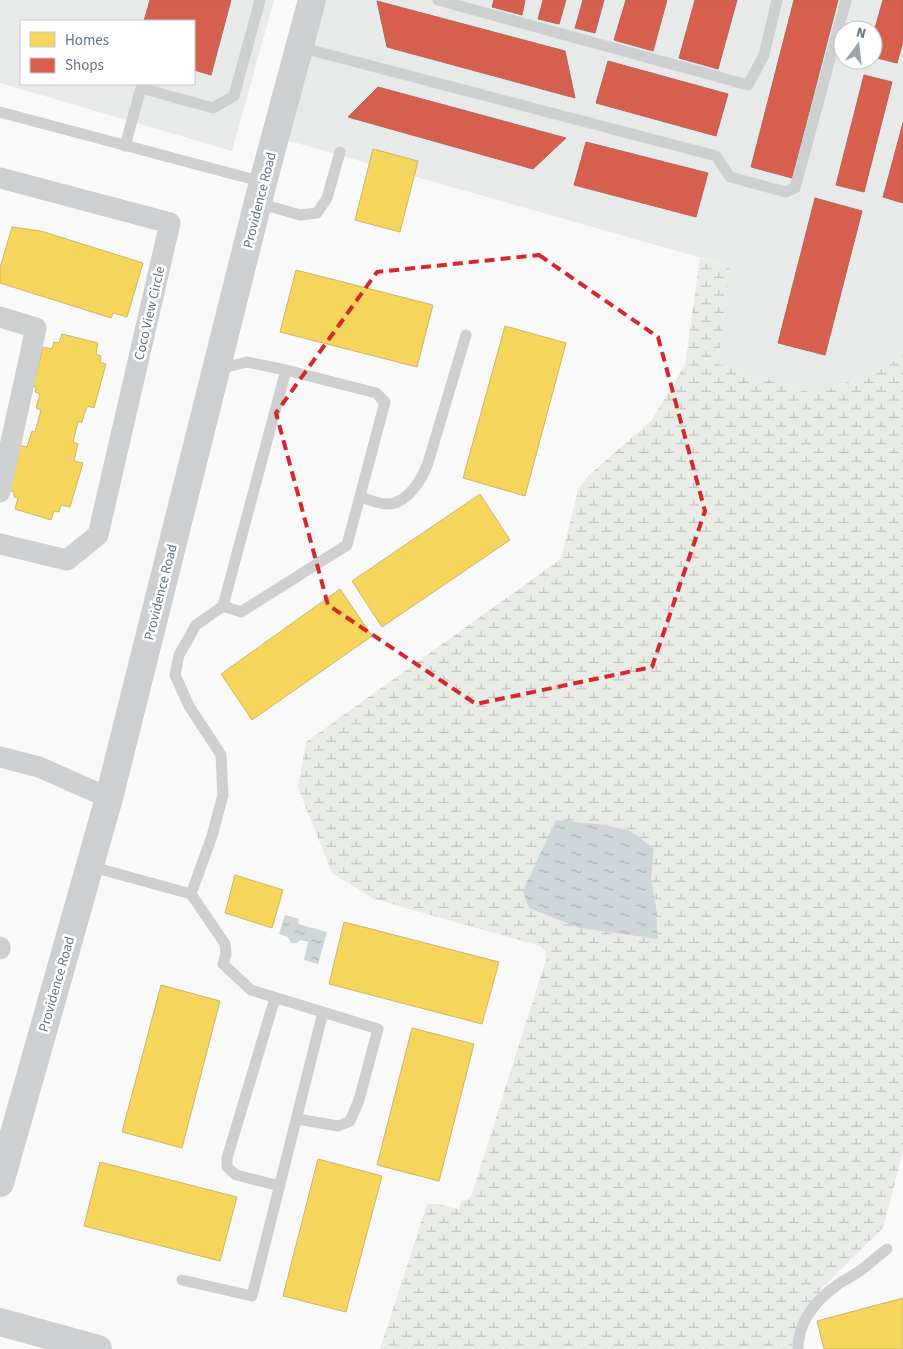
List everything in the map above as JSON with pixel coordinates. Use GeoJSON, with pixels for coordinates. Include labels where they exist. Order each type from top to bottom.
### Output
{"type":"FeatureCollection","features":[{"type":"Feature","properties":{"kind":"street","name":"Providence Road"},"geometry":{"type":"LineString","coordinates":[[0,1183],[109,798],[261,193],[312,0]]}},
{"type":"Feature","properties":{"kind":"street","name":"Coco View Circle"},"geometry":{"type":"LineString","coordinates":[[0,178],[170,223],[98,535],[67,560],[0,544]]}},
{"type":"Feature","properties":{"kind":"street"},"geometry":{"type":"LineString","coordinates":[[0,317],[36,328],[0,492]]}},
{"type":"Feature","properties":{"kind":"street"},"geometry":{"type":"LineString","coordinates":[[0,757],[39,767],[109,798]]}},
{"type":"Feature","properties":{"kind":"street"},"geometry":{"type":"LineString","coordinates":[[0,1322],[98,1349]]}},
{"type":"Feature","properties":{"kind":"lane"},"geometry":{"type":"LineString","coordinates":[[125,146],[141,88],[213,108],[234,96],[260,0]]}},
{"type":"Feature","properties":{"kind":"lane"},"geometry":{"type":"LineString","coordinates":[[438,0],[748,85],[764,54],[777,0]]}},
{"type":"Feature","properties":{"kind":"lane"},"geometry":{"type":"LineString","coordinates":[[299,47],[716,156],[730,177],[786,192],[795,188],[846,0]]}},
{"type":"Feature","properties":{"kind":"lane"},"geometry":{"type":"LineString","coordinates":[[0,112],[125,146],[261,193],[300,215],[317,213],[327,198],[340,152]]}},
{"type":"Feature","properties":{"kind":"lane"},"geometry":{"type":"LineString","coordinates":[[361,497],[382,504],[391,504],[415,488],[428,463],[466,335]]}},
{"type":"Feature","properties":{"kind":"lane"},"geometry":{"type":"LineString","coordinates":[[216,370],[248,362],[376,393],[385,402],[347,545],[241,612],[223,606]]}},
{"type":"Feature","properties":{"kind":"lane"},"geometry":{"type":"LineString","coordinates":[[191,894],[212,836],[224,795],[221,755],[189,706],[175,675],[178,655],[196,626],[223,606],[286,370]]}},
{"type":"Feature","properties":{"kind":"lane"},"geometry":{"type":"LineString","coordinates":[[89,866],[191,894],[225,944],[226,954],[223,964],[251,990],[378,1029],[359,1100],[350,1121],[338,1126],[297,1119]]}},
{"type":"Feature","properties":{"kind":"lane"},"geometry":{"type":"LineString","coordinates":[[275,998],[227,1158],[227,1168],[236,1175],[280,1186]]}},
{"type":"Feature","properties":{"kind":"lane"},"geometry":{"type":"LineString","coordinates":[[182,1280],[252,1296],[324,1012]]}},
{"type":"Feature","properties":{"kind":"lane"},"geometry":{"type":"LineString","coordinates":[[798,1349],[798,1340],[804,1319],[816,1304],[836,1286],[859,1271],[887,1248]]}},
{"type":"Feature","properties":{"kind":"highlighted area"},"geometry":{"type":"Polygon","coordinates":[[[539,255],[658,337],[705,511],[652,667],[476,704],[328,605],[276,413],[377,272],[539,255]]]}},
{"type":"Feature","properties":{"kind":"shaded area"},"geometry":{"type":"Polygon","coordinates":[[[0,0],[274,0],[232,151],[0,83],[0,0]]]}},
{"type":"Feature","properties":{"kind":"shaded area"},"geometry":{"type":"Polygon","coordinates":[[[322,0],[903,0],[903,356],[884,368],[816,394],[718,364],[730,266],[286,140],[322,0]]]}},
{"type":"Feature","properties":{"kind":"green space"},"geometry":{"type":"Polygon","coordinates":[[[700,258],[730,266],[718,364],[816,394],[884,368],[903,356],[903,1151],[883,1228],[821,1289],[806,1321],[798,1349],[380,1349],[427,1204],[437,1204],[459,1209],[461,1201],[469,1199],[472,1194],[546,959],[546,952],[540,946],[374,899],[332,873],[298,788],[306,742],[558,561],[562,555],[578,490],[588,476],[651,421],[685,365],[700,258]],[[630,831],[656,907],[651,878],[654,848],[630,831]]]}},
{"type":"Feature","properties":{"kind":"water"},"geometry":{"type":"Polygon","coordinates":[[[556,820],[606,825],[630,831],[654,848],[651,878],[656,907],[658,939],[580,928],[529,908],[523,891],[556,820]]]}},
{"type":"Feature","properties":{"kind":"water"},"geometry":{"type":"Polygon","coordinates":[[[285,915],[299,919],[298,924],[327,932],[318,964],[304,960],[308,942],[301,940],[291,943],[288,937],[279,934],[285,915]]]}},
{"type":"Feature","properties":{"kind":"building: Homes"},"geometry":{"type":"Polygon","coordinates":[[[373,149],[418,161],[400,232],[355,220],[373,149]]]}},
{"type":"Feature","properties":{"kind":"building: Homes"},"geometry":{"type":"Polygon","coordinates":[[[12,227],[41,231],[143,263],[127,317],[113,313],[111,318],[0,283],[0,268],[12,227]]]}},
{"type":"Feature","properties":{"kind":"building: Homes"},"geometry":{"type":"Polygon","coordinates":[[[296,270],[433,305],[417,367],[280,332],[296,270]]]}},
{"type":"Feature","properties":{"kind":"building: Homes"},"geometry":{"type":"Polygon","coordinates":[[[505,326],[566,343],[525,496],[463,478],[505,326]]]}},
{"type":"Feature","properties":{"kind":"building: Homes"},"geometry":{"type":"Polygon","coordinates":[[[62,334],[98,343],[96,354],[101,356],[100,362],[106,364],[94,408],[87,406],[82,422],[78,422],[73,442],[78,444],[74,461],[83,463],[70,507],[61,505],[59,512],[54,511],[51,520],[15,509],[18,498],[14,497],[14,492],[7,489],[18,445],[27,447],[32,431],[35,432],[41,410],[36,408],[40,394],[35,392],[36,387],[33,386],[43,347],[52,349],[54,342],[59,343],[62,334]]]}},
{"type":"Feature","properties":{"kind":"building: Homes"},"geometry":{"type":"Polygon","coordinates":[[[480,494],[510,540],[382,627],[352,581],[480,494]]]}},
{"type":"Feature","properties":{"kind":"building: Homes"},"geometry":{"type":"Polygon","coordinates":[[[340,589],[372,636],[252,720],[221,674],[340,589]]]}},
{"type":"Feature","properties":{"kind":"building: Homes"},"geometry":{"type":"Polygon","coordinates":[[[235,875],[283,890],[272,928],[225,913],[235,875]]]}},
{"type":"Feature","properties":{"kind":"building: Homes"},"geometry":{"type":"Polygon","coordinates":[[[344,922],[499,962],[482,1024],[329,984],[344,922]]]}},
{"type":"Feature","properties":{"kind":"building: Homes"},"geometry":{"type":"Polygon","coordinates":[[[161,985],[220,1001],[182,1148],[122,1132],[161,985]]]}},
{"type":"Feature","properties":{"kind":"building: Homes"},"geometry":{"type":"Polygon","coordinates":[[[412,1028],[474,1044],[439,1181],[377,1165],[412,1028]]]}},
{"type":"Feature","properties":{"kind":"building: Homes"},"geometry":{"type":"Polygon","coordinates":[[[318,1159],[382,1176],[346,1312],[283,1296],[318,1159]]]}},
{"type":"Feature","properties":{"kind":"building: Homes"},"geometry":{"type":"Polygon","coordinates":[[[100,1162],[237,1197],[220,1261],[84,1226],[100,1162]]]}},
{"type":"Feature","properties":{"kind":"building: Homes"},"geometry":{"type":"Polygon","coordinates":[[[903,1298],[903,1349],[824,1349],[817,1321],[903,1298]]]}},
{"type":"Feature","properties":{"kind":"building: Shops"},"geometry":{"type":"Polygon","coordinates":[[[150,0],[231,0],[211,75],[195,70],[195,20],[144,20],[150,0]]]}},
{"type":"Feature","properties":{"kind":"building: Shops"},"geometry":{"type":"Polygon","coordinates":[[[494,0],[525,0],[522,15],[492,7],[494,0]]]}},
{"type":"Feature","properties":{"kind":"building: Shops"},"geometry":{"type":"Polygon","coordinates":[[[543,0],[566,0],[559,24],[538,19],[543,0]]]}},
{"type":"Feature","properties":{"kind":"building: Shops"},"geometry":{"type":"Polygon","coordinates":[[[583,0],[604,0],[595,33],[575,28],[583,0]]]}},
{"type":"Feature","properties":{"kind":"building: Shops"},"geometry":{"type":"Polygon","coordinates":[[[626,0],[667,0],[653,51],[614,40],[626,0]]]}},
{"type":"Feature","properties":{"kind":"building: Shops"},"geometry":{"type":"Polygon","coordinates":[[[695,0],[737,0],[718,69],[679,58],[695,0]]]}},
{"type":"Feature","properties":{"kind":"building: Shops"},"geometry":{"type":"Polygon","coordinates":[[[794,0],[838,0],[792,178],[751,167],[794,0]]]}},
{"type":"Feature","properties":{"kind":"building: Shops"},"geometry":{"type":"Polygon","coordinates":[[[883,0],[903,0],[903,42],[897,63],[883,60],[883,20],[877,20],[883,0]]]}},
{"type":"Feature","properties":{"kind":"building: Shops"},"geometry":{"type":"Polygon","coordinates":[[[377,1],[565,51],[575,98],[387,47],[377,1]]]}},
{"type":"Feature","properties":{"kind":"building: Shops"},"geometry":{"type":"Polygon","coordinates":[[[608,61],[728,94],[716,136],[596,103],[608,61]]]}},
{"type":"Feature","properties":{"kind":"building: Shops"},"geometry":{"type":"Polygon","coordinates":[[[864,75],[892,82],[864,192],[836,185],[864,75]]]}},
{"type":"Feature","properties":{"kind":"building: Shops"},"geometry":{"type":"Polygon","coordinates":[[[378,87],[566,138],[533,169],[348,117],[378,87]]]}},
{"type":"Feature","properties":{"kind":"building: Shops"},"geometry":{"type":"Polygon","coordinates":[[[903,123],[903,203],[883,197],[903,123]]]}},
{"type":"Feature","properties":{"kind":"building: Shops"},"geometry":{"type":"Polygon","coordinates":[[[586,142],[708,173],[696,217],[574,185],[586,142]]]}},
{"type":"Feature","properties":{"kind":"building: Shops"},"geometry":{"type":"Polygon","coordinates":[[[815,198],[862,211],[825,355],[778,343],[815,198]]]}}]}
